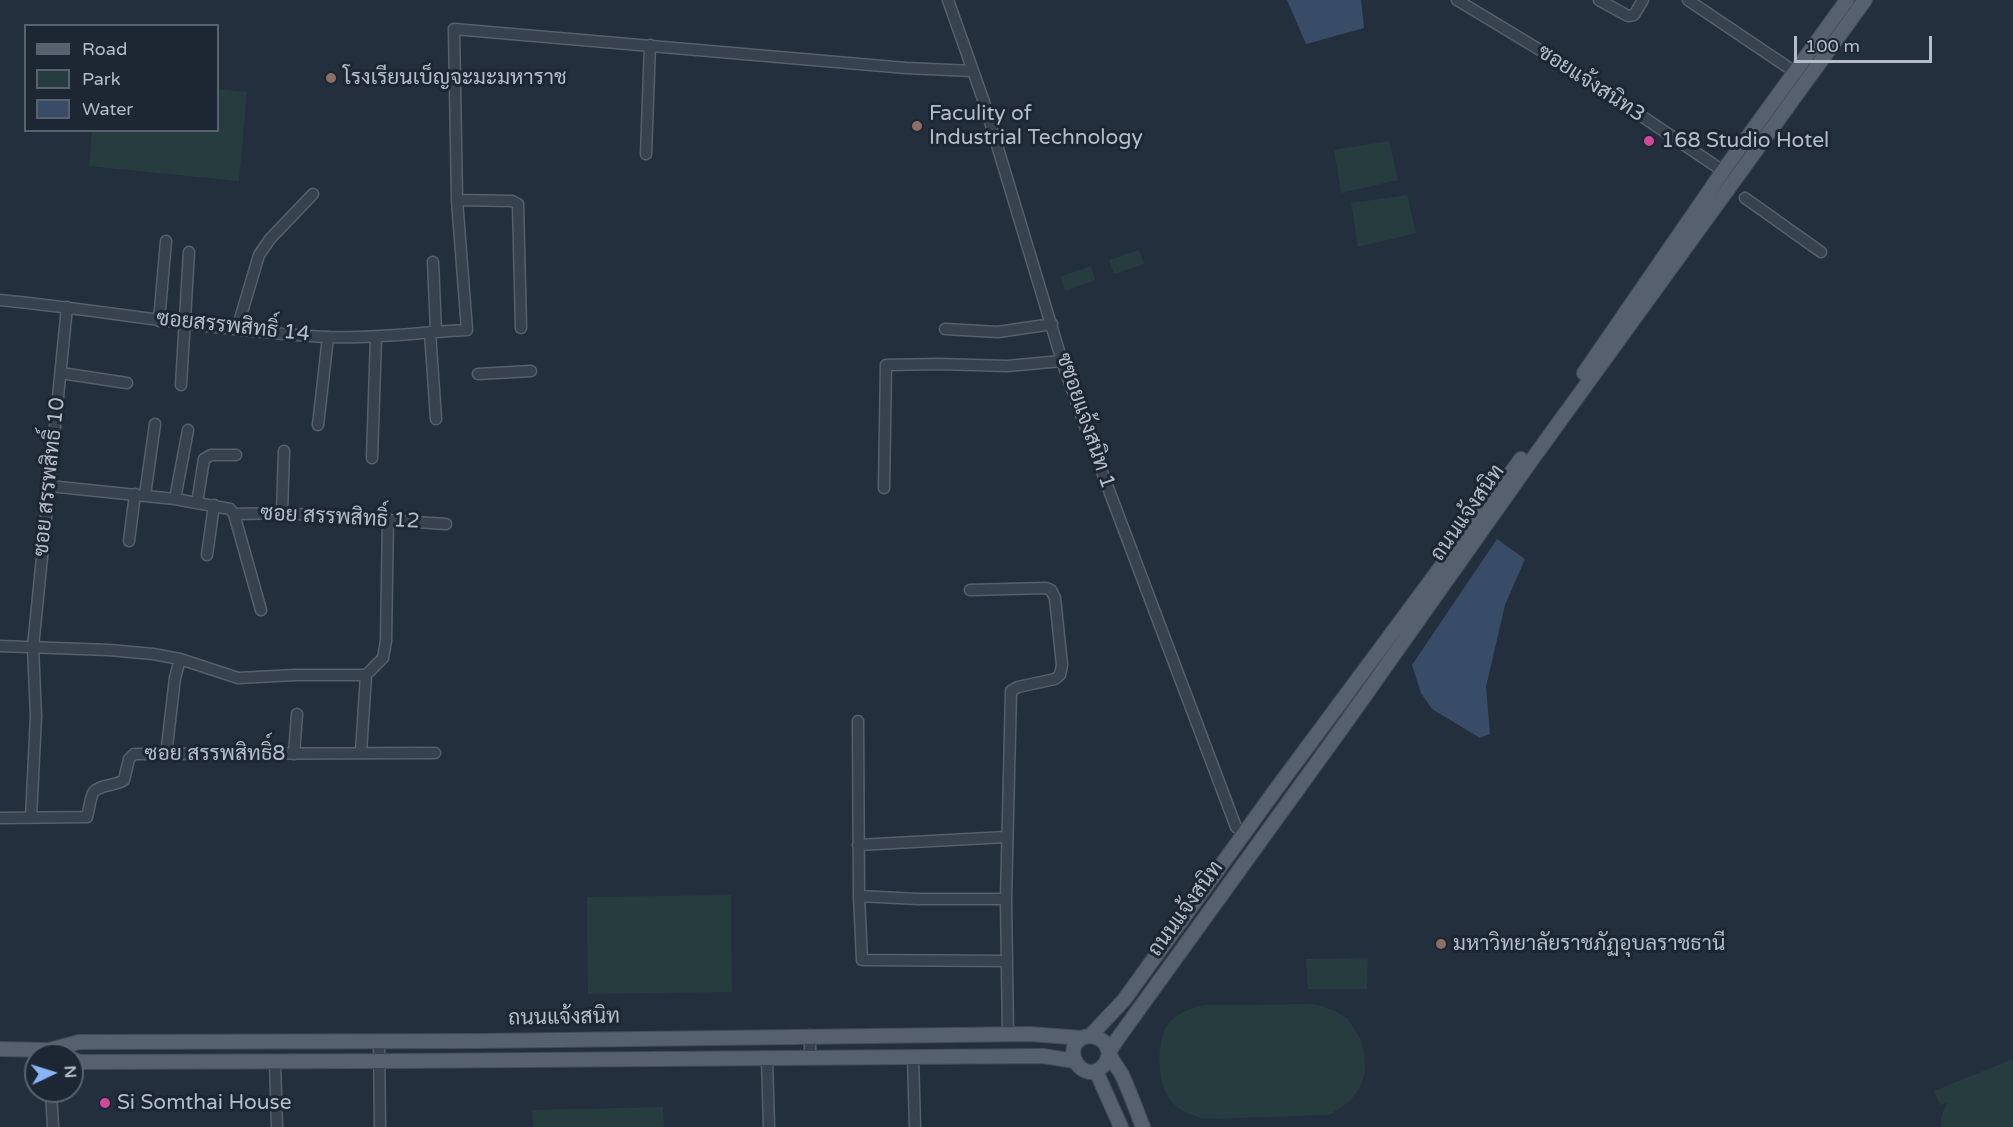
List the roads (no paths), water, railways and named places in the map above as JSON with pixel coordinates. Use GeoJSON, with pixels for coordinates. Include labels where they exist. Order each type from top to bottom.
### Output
{"type":"FeatureCollection","features":[{"type":"Feature","properties":{"kind":"main road","name":"ถนนแจ้งสนิท"},"geometry":{"type":"LineString","coordinates":[[77,1043],[810,1035],[1008,1034],[1086,1037],[1124,1000],[1244,833],[1566,400],[1723,171],[1847,0]]}},
{"type":"Feature","properties":{"kind":"main road","name":"ถนนแจ้งสนิท"},"geometry":{"type":"LineString","coordinates":[[1109,1053],[1538,452],[1865,0]]}},
{"type":"Feature","properties":{"kind":"main road"},"geometry":{"type":"LineString","coordinates":[[1109,1053],[1102,1068],[1095,1071],[1079,1068],[1074,1061],[1076,1044],[1086,1037],[1098,1038],[1104,1042],[1122,1075],[1143,1127]]}},
{"type":"Feature","properties":{"kind":"main road","name":"ถนนแจ้งสนิท"},"geometry":{"type":"LineString","coordinates":[[0,1049],[24,1051]]}},
{"type":"Feature","properties":{"kind":"main road","name":"ถนนแจ้งสนิท"},"geometry":{"type":"LineString","coordinates":[[84,1062],[1043,1056],[1074,1061]]}},
{"type":"Feature","properties":{"kind":"main road"},"geometry":{"type":"LineString","coordinates":[[1095,1071],[1121,1127]]}},
{"type":"Feature","properties":{"kind":"street","name":"ซซอยแจ้งสนิท 1"},"geometry":{"type":"LineString","coordinates":[[948,0],[984,102],[1062,361],[1090,440],[1236,827],[1244,833]]}},
{"type":"Feature","properties":{"kind":"street","name":"ซอยแจ้งสนิท3"},"geometry":{"type":"LineString","coordinates":[[1457,0],[1578,73],[1723,171]]}},
{"type":"Feature","properties":{"kind":"street"},"geometry":{"type":"LineString","coordinates":[[1599,0],[1628,16],[1634,15],[1643,0]]}},
{"type":"Feature","properties":{"kind":"street"},"geometry":{"type":"LineString","coordinates":[[1688,0],[1795,72]]}},
{"type":"Feature","properties":{"kind":"street"},"geometry":{"type":"LineString","coordinates":[[521,328],[518,204],[512,201],[457,200],[454,29],[906,68],[972,70]]}},
{"type":"Feature","properties":{"kind":"street"},"geometry":{"type":"LineString","coordinates":[[646,154],[650,45]]}},
{"type":"Feature","properties":{"kind":"street"},"geometry":{"type":"LineString","coordinates":[[237,329],[259,255],[270,239],[313,194]]}},
{"type":"Feature","properties":{"kind":"street"},"geometry":{"type":"LineString","coordinates":[[1744,198],[1821,252]]}},
{"type":"Feature","properties":{"kind":"street","name":"ซอยสรรพสิทธิ์ 14"},"geometry":{"type":"LineString","coordinates":[[0,300],[67,307],[159,321],[328,337],[376,337],[467,330],[457,200]]}},
{"type":"Feature","properties":{"kind":"street"},"geometry":{"type":"LineString","coordinates":[[159,321],[166,242]]}},
{"type":"Feature","properties":{"kind":"street"},"geometry":{"type":"LineString","coordinates":[[181,385],[189,252]]}},
{"type":"Feature","properties":{"kind":"street"},"geometry":{"type":"LineString","coordinates":[[433,262],[436,418]]}},
{"type":"Feature","properties":{"kind":"street","name":"ซอย สรรพสิทธิ์ 10"},"geometry":{"type":"LineString","coordinates":[[31,818],[36,716],[33,647],[67,307]]}},
{"type":"Feature","properties":{"kind":"street"},"geometry":{"type":"LineString","coordinates":[[945,329],[998,332],[1052,324]]}},
{"type":"Feature","properties":{"kind":"street"},"geometry":{"type":"LineString","coordinates":[[318,425],[328,337]]}},
{"type":"Feature","properties":{"kind":"street"},"geometry":{"type":"LineString","coordinates":[[372,458],[376,337]]}},
{"type":"Feature","properties":{"kind":"street"},"geometry":{"type":"LineString","coordinates":[[884,488],[886,365],[1007,366],[1062,361]]}},
{"type":"Feature","properties":{"kind":"street"},"geometry":{"type":"LineString","coordinates":[[478,374],[531,371]]}},
{"type":"Feature","properties":{"kind":"street"},"geometry":{"type":"LineString","coordinates":[[61,373],[127,383]]}},
{"type":"Feature","properties":{"kind":"street"},"geometry":{"type":"LineString","coordinates":[[129,541],[155,424]]}},
{"type":"Feature","properties":{"kind":"street"},"geometry":{"type":"LineString","coordinates":[[175,499],[188,430]]}},
{"type":"Feature","properties":{"kind":"street"},"geometry":{"type":"LineString","coordinates":[[282,513],[284,451]]}},
{"type":"Feature","properties":{"kind":"street"},"geometry":{"type":"LineString","coordinates":[[197,503],[204,459],[211,455],[236,455]]}},
{"type":"Feature","properties":{"kind":"street","name":"ซอย สรรพสิทธิ์ 12"},"geometry":{"type":"LineString","coordinates":[[49,486],[175,499],[230,509],[234,514],[261,610]]}},
{"type":"Feature","properties":{"kind":"street"},"geometry":{"type":"LineString","coordinates":[[207,555],[214,505]]}},
{"type":"Feature","properties":{"kind":"street","name":"ซอย สรรพสิทธิ์ 12"},"geometry":{"type":"LineString","coordinates":[[234,514],[282,513],[446,524]]}},
{"type":"Feature","properties":{"kind":"street"},"geometry":{"type":"LineString","coordinates":[[361,752],[366,675],[383,658],[386,640],[388,519]]}},
{"type":"Feature","properties":{"kind":"street"},"geometry":{"type":"LineString","coordinates":[[970,590],[1046,588],[1051,590],[1054,598],[1062,665],[1060,675],[1055,679],[1018,687],[1011,691],[1006,837],[1008,1034]]}},
{"type":"Feature","properties":{"kind":"street"},"geometry":{"type":"LineString","coordinates":[[0,646],[109,650],[180,659],[238,678],[366,675]]}},
{"type":"Feature","properties":{"kind":"street"},"geometry":{"type":"LineString","coordinates":[[166,755],[175,678],[180,659]]}},
{"type":"Feature","properties":{"kind":"street"},"geometry":{"type":"LineString","coordinates":[[294,754],[297,714]]}},
{"type":"Feature","properties":{"kind":"street"},"geometry":{"type":"LineString","coordinates":[[858,721],[858,845],[862,960],[1006,961]]}},
{"type":"Feature","properties":{"kind":"street","name":"ซอย สรรพสิทธิ์8"},"geometry":{"type":"LineString","coordinates":[[0,818],[87,817],[93,793],[100,787],[124,780],[129,759],[134,754],[435,753]]}},
{"type":"Feature","properties":{"kind":"street"},"geometry":{"type":"LineString","coordinates":[[858,845],[1006,837]]}},
{"type":"Feature","properties":{"kind":"street"},"geometry":{"type":"LineString","coordinates":[[859,897],[1006,899]]}},
{"type":"Feature","properties":{"kind":"street"},"geometry":{"type":"LineString","coordinates":[[810,1035],[810,1058]]}},
{"type":"Feature","properties":{"kind":"street"},"geometry":{"type":"LineString","coordinates":[[379,1040],[380,1127]]}},
{"type":"Feature","properties":{"kind":"street"},"geometry":{"type":"LineString","coordinates":[[913,1057],[915,1127]]}},
{"type":"Feature","properties":{"kind":"street"},"geometry":{"type":"LineString","coordinates":[[767,1059],[769,1127]]}},
{"type":"Feature","properties":{"kind":"street"},"geometry":{"type":"LineString","coordinates":[[275,1062],[277,1127]]}},
{"type":"Feature","properties":{"kind":"street"},"geometry":{"type":"LineString","coordinates":[[52,1103],[53,1127]]}},
{"type":"Feature","properties":{"kind":"water"},"geometry":{"type":"Polygon","coordinates":[[[1287,0],[1361,0],[1364,28],[1306,44],[1287,0]]]}},
{"type":"Feature","properties":{"kind":"water"},"geometry":{"type":"Polygon","coordinates":[[[1497,539],[1525,559],[1505,605],[1486,687],[1490,734],[1480,738],[1432,709],[1421,693],[1412,665],[1497,539]]]}},
{"type":"Feature","properties":{"kind":"place","name":"โรงเรียนเบ็ญจะมะมหาราช"},"geometry":{"type":"Point","coordinates":[331,78]}},
{"type":"Feature","properties":{"kind":"place","name":"Faculity of Industrial Technology"},"geometry":{"type":"Point","coordinates":[917,126]}},
{"type":"Feature","properties":{"kind":"place","name":"168 Studio Hotel"},"geometry":{"type":"Point","coordinates":[1649,141]}},
{"type":"Feature","properties":{"kind":"place","name":"มหาวิทยาลัยราชภัฏอุบลราชธานี"},"geometry":{"type":"Point","coordinates":[1441,944]}},
{"type":"Feature","properties":{"kind":"place","name":"Si Somthai House"},"geometry":{"type":"Point","coordinates":[105,1103]}}]}
